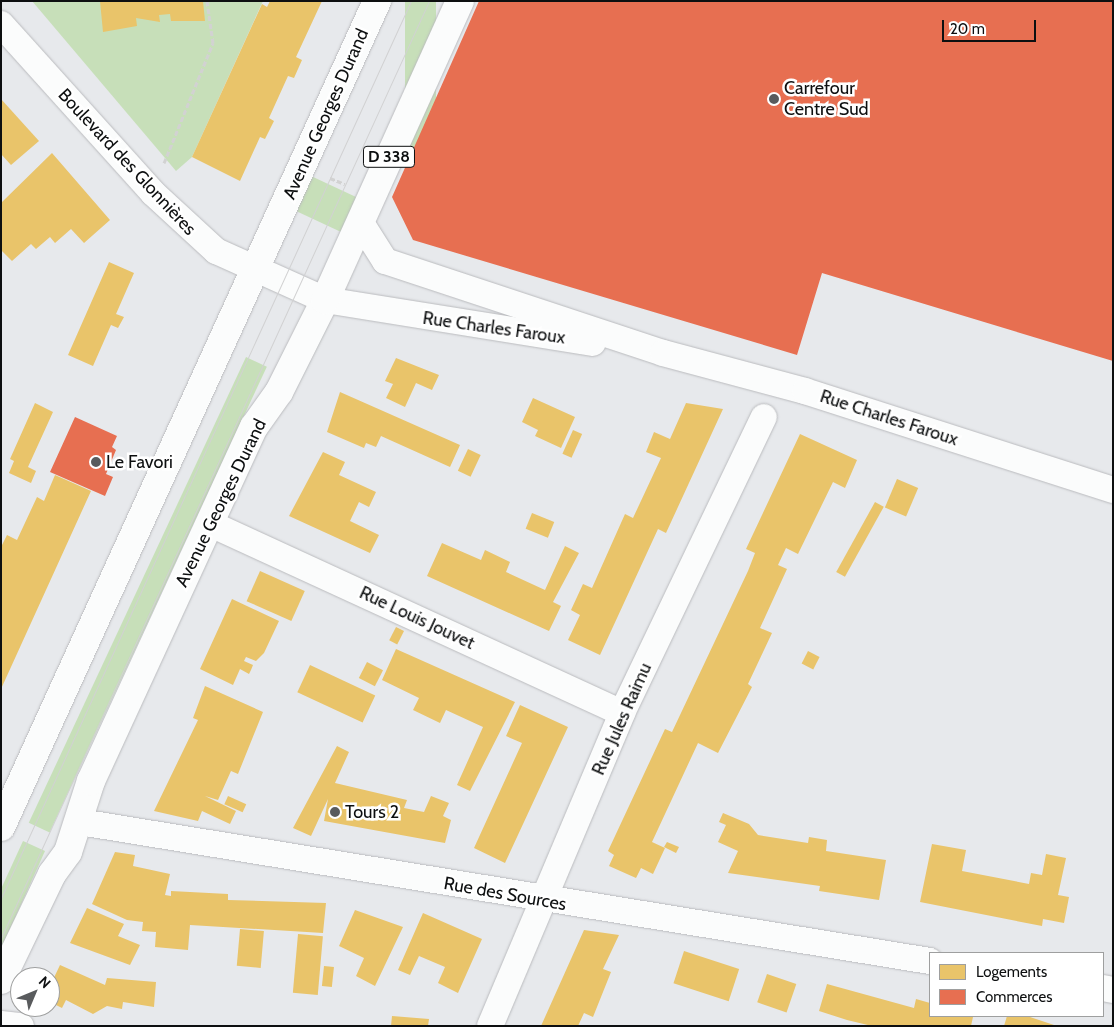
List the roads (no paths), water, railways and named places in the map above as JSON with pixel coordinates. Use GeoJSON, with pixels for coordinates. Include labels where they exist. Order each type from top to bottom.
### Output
{"type":"FeatureCollection","features":[{"type":"Feature","properties":{"kind":"main road","name":"Avenue Georges Durand"},"geometry":{"type":"LineString","coordinates":[[1,827],[377,1]]}},
{"type":"Feature","properties":{"kind":"main road","name":"Avenue Georges Durand"},"geometry":{"type":"LineString","coordinates":[[1,980],[80,822],[91,781],[211,524],[254,427],[279,392],[325,300],[460,1]]}},
{"type":"Feature","properties":{"kind":"street","name":"Boulevard des Glonnières"},"geometry":{"type":"LineString","coordinates":[[1,24],[152,193],[189,231],[254,272],[325,300]]}},
{"type":"Feature","properties":{"kind":"street","name":"Rue Charles Faroux"},"geometry":{"type":"LineString","coordinates":[[361,223],[385,261],[663,353],[805,391],[1113,490]]}},
{"type":"Feature","properties":{"kind":"street","name":"Rue Charles Faroux"},"geometry":{"type":"LineString","coordinates":[[325,300],[663,353]]}},
{"type":"Feature","properties":{"kind":"street","name":"Rue Jules Raimu"},"geometry":{"type":"LineString","coordinates":[[490,1026],[546,900],[622,712],[764,417]]}},
{"type":"Feature","properties":{"kind":"street","name":"Rue Louis Jouvet"},"geometry":{"type":"LineString","coordinates":[[211,524],[622,712]]}},
{"type":"Feature","properties":{"kind":"street","name":"Rue des Sources"},"geometry":{"type":"LineString","coordinates":[[80,822],[546,900],[929,961]]}},
{"type":"Feature","properties":{"kind":"street"},"geometry":{"type":"LineString","coordinates":[[1,1024],[20,1026]]}},
{"type":"Feature","properties":{"kind":"tram line"},"geometry":{"type":"LineString","coordinates":[[1,898],[411,1]]}},
{"type":"Feature","properties":{"kind":"tram line"},"geometry":{"type":"LineString","coordinates":[[1,938],[429,1]]}},
{"type":"Feature","properties":{"kind":"place","name":"Carrefour Centre Sud"},"geometry":{"type":"Point","coordinates":[774,99]}},
{"type":"Feature","properties":{"kind":"place","name":"Le Favori"},"geometry":{"type":"Point","coordinates":[96,462]}},
{"type":"Feature","properties":{"kind":"place","name":"Tours 2"},"geometry":{"type":"Point","coordinates":[335,812]}}]}
